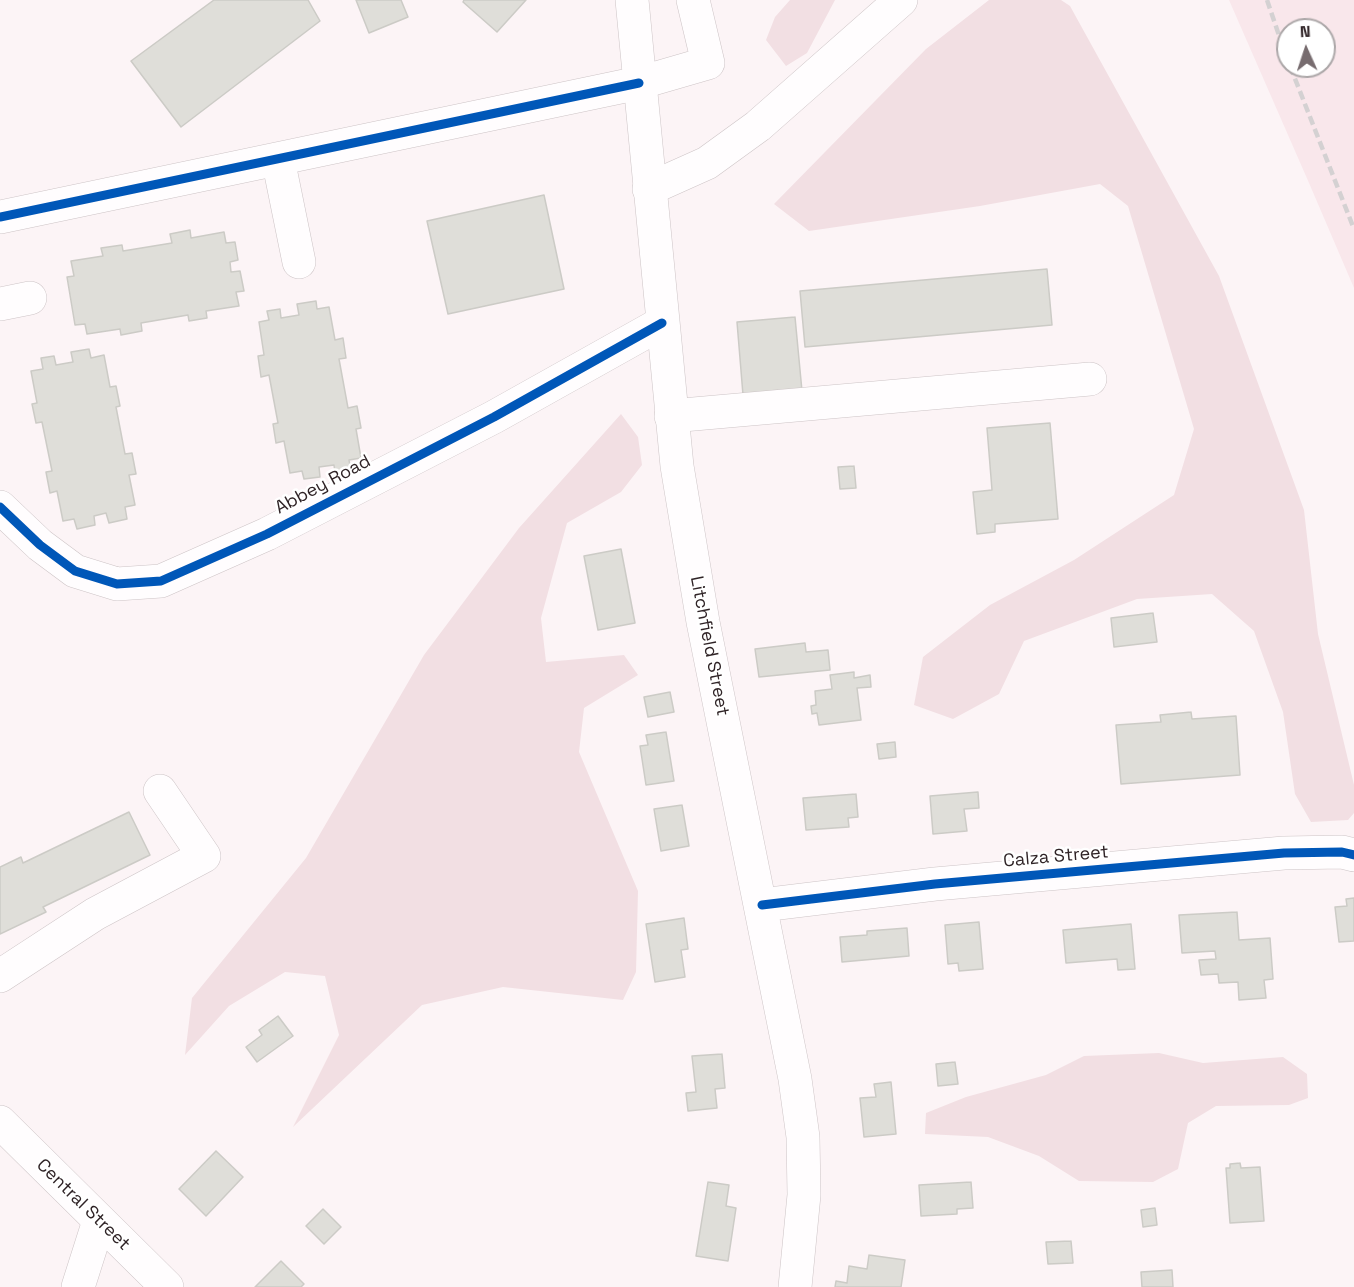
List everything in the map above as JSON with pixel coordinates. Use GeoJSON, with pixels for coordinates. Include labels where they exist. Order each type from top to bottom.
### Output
{"type":"FeatureCollection","features":[{"type":"Feature","properties":{"kind":"street","name":"Litchfield Street"},"geometry":{"type":"LineString","coordinates":[[632,0],[671,416],[703,622],[762,905],[795,1079],[803,1137],[804,1195],[795,1287]]}},
{"type":"Feature","properties":{"kind":"street"},"geometry":{"type":"LineString","coordinates":[[0,217],[639,83],[708,63],[693,0]]}},
{"type":"Feature","properties":{"kind":"street"},"geometry":{"type":"LineString","coordinates":[[649,189],[707,163],[758,126],[901,0]]}},
{"type":"Feature","properties":{"kind":"street"},"geometry":{"type":"LineString","coordinates":[[278,159],[299,262]]}},
{"type":"Feature","properties":{"kind":"street","name":"Abbey Road"},"geometry":{"type":"LineString","coordinates":[[0,507],[40,545],[75,571],[117,584],[161,581],[267,534],[495,417],[662,323]]}},
{"type":"Feature","properties":{"kind":"street"},"geometry":{"type":"LineString","coordinates":[[671,416],[1090,379]]}},
{"type":"Feature","properties":{"kind":"street"},"geometry":{"type":"LineString","coordinates":[[0,976],[95,914],[204,856],[160,791]]}},
{"type":"Feature","properties":{"kind":"street","name":"Calza Street"},"geometry":{"type":"LineString","coordinates":[[762,905],[935,884],[1272,854],[1342,852],[1354,855]]}},
{"type":"Feature","properties":{"kind":"street","name":"Central Street"},"geometry":{"type":"LineString","coordinates":[[0,1122],[167,1287]]}},
{"type":"Feature","properties":{"kind":"street"},"geometry":{"type":"LineString","coordinates":[[78,1287],[99,1221]]}},
{"type":"Feature","properties":{"kind":"shaded area"},"geometry":{"type":"Polygon","coordinates":[[[790,0],[835,0],[807,53],[786,66],[766,40],[775,17],[790,0]]]}},
{"type":"Feature","properties":{"kind":"shaded area"},"geometry":{"type":"Polygon","coordinates":[[[989,0],[1061,0],[1070,6],[1219,276],[1304,510],[1318,634],[1354,785],[1354,813],[1348,820],[1311,822],[1295,794],[1283,712],[1254,631],[1212,594],[1137,599],[1024,641],[999,694],[953,719],[914,705],[923,657],[990,605],[1074,560],[1174,495],[1194,429],[1128,206],[1100,184],[980,206],[809,231],[774,204],[926,49],[989,0]]]}},
{"type":"Feature","properties":{"kind":"shaded area"},"geometry":{"type":"Polygon","coordinates":[[[1229,0],[1354,0],[1354,288],[1309,183],[1229,0]]]}},
{"type":"Feature","properties":{"kind":"shaded area"},"geometry":{"type":"Polygon","coordinates":[[[621,414],[638,437],[642,465],[621,492],[567,523],[541,618],[546,662],[624,655],[638,675],[584,708],[579,752],[638,891],[636,972],[623,1000],[503,987],[422,1005],[293,1127],[339,1035],[325,976],[285,972],[229,1006],[185,1055],[192,998],[306,858],[424,655],[519,528],[621,414]]]}},
{"type":"Feature","properties":{"kind":"shaded area"},"geometry":{"type":"Polygon","coordinates":[[[1159,1053],[1203,1063],[1283,1057],[1307,1074],[1308,1098],[1289,1105],[1216,1106],[1188,1123],[1178,1169],[1153,1182],[1079,1181],[1039,1156],[988,1137],[925,1134],[926,1113],[966,1097],[1046,1075],[1084,1056],[1159,1053]]]}},
{"type":"Feature","properties":{"kind":"building"},"geometry":{"type":"Polygon","coordinates":[[[214,0],[308,0],[320,21],[181,127],[131,61],[214,0]]]}},
{"type":"Feature","properties":{"kind":"building"},"geometry":{"type":"Polygon","coordinates":[[[356,0],[401,0],[408,17],[369,33],[356,0]]]}},
{"type":"Feature","properties":{"kind":"building"},"geometry":{"type":"Polygon","coordinates":[[[464,0],[526,0],[497,32],[463,2],[464,0]]]}},
{"type":"Feature","properties":{"kind":"building"},"geometry":{"type":"Polygon","coordinates":[[[544,195],[564,289],[448,314],[427,221],[544,195]]]}},
{"type":"Feature","properties":{"kind":"building"},"geometry":{"type":"Polygon","coordinates":[[[190,230],[191,238],[224,232],[226,243],[235,242],[238,260],[230,262],[231,272],[240,271],[244,291],[236,292],[239,306],[206,311],[207,318],[189,321],[188,315],[141,323],[142,331],[121,335],[120,329],[87,334],[85,324],[75,325],[67,277],[74,276],[71,261],[103,256],[101,248],[122,245],[123,251],[172,243],[170,234],[190,230]]]}},
{"type":"Feature","properties":{"kind":"building"},"geometry":{"type":"Polygon","coordinates":[[[1047,269],[1052,325],[805,347],[800,291],[1047,269]]]}},
{"type":"Feature","properties":{"kind":"building"},"geometry":{"type":"Polygon","coordinates":[[[316,301],[317,309],[329,307],[335,340],[343,338],[346,358],[339,359],[348,408],[357,406],[361,428],[356,429],[361,458],[349,460],[351,471],[335,473],[334,465],[319,467],[320,477],[304,479],[302,471],[290,473],[284,441],[276,443],[273,424],[278,423],[269,375],[261,377],[258,356],[264,355],[259,322],[269,320],[267,311],[280,309],[281,318],[299,315],[297,304],[316,301]]]}},
{"type":"Feature","properties":{"kind":"building"},"geometry":{"type":"Polygon","coordinates":[[[795,317],[802,391],[743,395],[737,322],[795,317]]]}},
{"type":"Feature","properties":{"kind":"building"},"geometry":{"type":"Polygon","coordinates":[[[89,349],[91,358],[104,355],[110,387],[116,386],[120,406],[116,407],[125,454],[132,453],[136,474],[129,475],[135,505],[125,507],[127,519],[109,523],[106,513],[94,516],[95,525],[77,529],[74,519],[63,521],[57,491],[50,493],[46,472],[52,471],[42,422],[36,423],[32,404],[37,403],[31,371],[43,369],[41,358],[54,356],[56,365],[73,362],[71,352],[89,349]]]}},
{"type":"Feature","properties":{"kind":"building"},"geometry":{"type":"Polygon","coordinates":[[[1050,423],[1058,519],[995,524],[995,532],[977,534],[973,492],[992,490],[987,428],[1050,423]]]}},
{"type":"Feature","properties":{"kind":"building"},"geometry":{"type":"Polygon","coordinates":[[[854,466],[856,488],[840,489],[838,467],[854,466]]]}},
{"type":"Feature","properties":{"kind":"building"},"geometry":{"type":"Polygon","coordinates":[[[621,549],[635,623],[598,630],[584,556],[621,549]]]}},
{"type":"Feature","properties":{"kind":"building"},"geometry":{"type":"Polygon","coordinates":[[[1153,613],[1157,642],[1114,647],[1111,618],[1153,613]]]}},
{"type":"Feature","properties":{"kind":"building"},"geometry":{"type":"Polygon","coordinates":[[[805,643],[806,652],[828,650],[830,670],[759,677],[755,649],[805,643]]]}},
{"type":"Feature","properties":{"kind":"building"},"geometry":{"type":"Polygon","coordinates":[[[854,672],[854,678],[870,675],[871,687],[857,688],[861,720],[819,725],[817,713],[812,714],[811,706],[816,705],[815,691],[832,689],[830,675],[854,672]]]}},
{"type":"Feature","properties":{"kind":"building"},"geometry":{"type":"Polygon","coordinates":[[[670,692],[674,712],[648,717],[644,697],[670,692]]]}},
{"type":"Feature","properties":{"kind":"building"},"geometry":{"type":"Polygon","coordinates":[[[1191,712],[1192,719],[1236,716],[1240,775],[1121,784],[1116,725],[1161,722],[1160,715],[1191,712]]]}},
{"type":"Feature","properties":{"kind":"building"},"geometry":{"type":"Polygon","coordinates":[[[666,732],[674,781],[646,785],[640,746],[648,745],[646,735],[666,732]]]}},
{"type":"Feature","properties":{"kind":"building"},"geometry":{"type":"Polygon","coordinates":[[[895,742],[896,757],[879,759],[877,744],[895,742]]]}},
{"type":"Feature","properties":{"kind":"building"},"geometry":{"type":"Polygon","coordinates":[[[978,792],[979,808],[964,809],[967,831],[933,834],[930,796],[978,792]]]}},
{"type":"Feature","properties":{"kind":"building"},"geometry":{"type":"Polygon","coordinates":[[[856,794],[858,817],[848,818],[849,827],[806,830],[803,798],[856,794]]]}},
{"type":"Feature","properties":{"kind":"building"},"geometry":{"type":"Polygon","coordinates":[[[682,805],[689,846],[661,851],[654,809],[682,805]]]}},
{"type":"Feature","properties":{"kind":"building"},"geometry":{"type":"Polygon","coordinates":[[[129,812],[150,855],[43,907],[46,912],[0,934],[0,867],[21,857],[23,863],[129,812]]]}},
{"type":"Feature","properties":{"kind":"building"},"geometry":{"type":"Polygon","coordinates":[[[1354,898],[1354,941],[1339,942],[1335,907],[1347,906],[1346,899],[1354,898]]]}},
{"type":"Feature","properties":{"kind":"building"},"geometry":{"type":"Polygon","coordinates":[[[1237,912],[1239,940],[1270,938],[1273,979],[1264,980],[1266,998],[1239,1000],[1238,982],[1219,983],[1218,974],[1201,975],[1199,960],[1216,959],[1215,951],[1182,953],[1179,915],[1237,912]]]}},
{"type":"Feature","properties":{"kind":"building"},"geometry":{"type":"Polygon","coordinates":[[[684,918],[688,949],[681,950],[685,977],[655,982],[646,924],[684,918]]]}},
{"type":"Feature","properties":{"kind":"building"},"geometry":{"type":"Polygon","coordinates":[[[979,922],[983,969],[959,971],[958,963],[948,964],[945,925],[979,922]]]}},
{"type":"Feature","properties":{"kind":"building"},"geometry":{"type":"Polygon","coordinates":[[[1131,924],[1135,969],[1118,970],[1117,959],[1066,963],[1063,930],[1131,924]]]}},
{"type":"Feature","properties":{"kind":"building"},"geometry":{"type":"Polygon","coordinates":[[[907,928],[909,956],[842,962],[840,937],[867,935],[867,931],[907,928]]]}},
{"type":"Feature","properties":{"kind":"building"},"geometry":{"type":"Polygon","coordinates":[[[278,1016],[293,1036],[257,1062],[246,1047],[262,1035],[259,1030],[278,1016]]]}},
{"type":"Feature","properties":{"kind":"building"},"geometry":{"type":"Polygon","coordinates":[[[722,1054],[725,1088],[715,1089],[717,1108],[688,1111],[686,1093],[696,1092],[692,1056],[722,1054]]]}},
{"type":"Feature","properties":{"kind":"building"},"geometry":{"type":"Polygon","coordinates":[[[955,1062],[958,1084],[938,1086],[936,1064],[955,1062]]]}},
{"type":"Feature","properties":{"kind":"building"},"geometry":{"type":"Polygon","coordinates":[[[891,1082],[896,1134],[864,1137],[860,1098],[876,1097],[874,1084],[891,1082]]]}},
{"type":"Feature","properties":{"kind":"building"},"geometry":{"type":"Polygon","coordinates":[[[216,1151],[243,1177],[206,1216],[179,1189],[216,1151]]]}},
{"type":"Feature","properties":{"kind":"building"},"geometry":{"type":"Polygon","coordinates":[[[1240,1163],[1241,1168],[1260,1167],[1264,1221],[1230,1223],[1226,1168],[1230,1168],[1230,1164],[1240,1163]]]}},
{"type":"Feature","properties":{"kind":"building"},"geometry":{"type":"Polygon","coordinates":[[[708,1182],[729,1185],[726,1206],[736,1208],[728,1261],[696,1256],[708,1182]]]}},
{"type":"Feature","properties":{"kind":"building"},"geometry":{"type":"Polygon","coordinates":[[[971,1182],[973,1208],[957,1209],[957,1214],[921,1216],[919,1185],[971,1182]]]}},
{"type":"Feature","properties":{"kind":"building"},"geometry":{"type":"Polygon","coordinates":[[[1155,1208],[1157,1225],[1143,1227],[1141,1210],[1155,1208]]]}},
{"type":"Feature","properties":{"kind":"building"},"geometry":{"type":"Polygon","coordinates":[[[323,1209],[341,1227],[324,1244],[306,1226],[323,1209]]]}},
{"type":"Feature","properties":{"kind":"building"},"geometry":{"type":"Polygon","coordinates":[[[1071,1241],[1073,1263],[1048,1264],[1046,1242],[1071,1241]]]}},
{"type":"Feature","properties":{"kind":"building"},"geometry":{"type":"Polygon","coordinates":[[[869,1255],[905,1260],[901,1287],[835,1287],[836,1281],[847,1283],[849,1266],[867,1269],[869,1255]]]}},
{"type":"Feature","properties":{"kind":"building"},"geometry":{"type":"Polygon","coordinates":[[[281,1261],[304,1284],[301,1287],[255,1287],[281,1261]]]}},
{"type":"Feature","properties":{"kind":"building"},"geometry":{"type":"Polygon","coordinates":[[[1172,1270],[1173,1287],[1142,1287],[1141,1272],[1172,1270]]]}},
{"type":"Feature","properties":{"kind":"railway"},"geometry":{"type":"LineString","coordinates":[[1267,0],[1276,27]]}},
{"type":"Feature","properties":{"kind":"railway"},"geometry":{"type":"LineString","coordinates":[[1295,78],[1354,229]]}},
{"type":"Feature","properties":{"kind":"cycle path"},"geometry":{"type":"LineString","coordinates":[[0,217],[639,83]]}},
{"type":"Feature","properties":{"kind":"cycle path"},"geometry":{"type":"LineString","coordinates":[[0,507],[40,545],[75,571],[117,584],[161,581],[267,534],[494,417],[662,323]]}},
{"type":"Feature","properties":{"kind":"cycle path"},"geometry":{"type":"LineString","coordinates":[[762,905],[935,884],[1284,853],[1342,852],[1354,855]]}}]}
